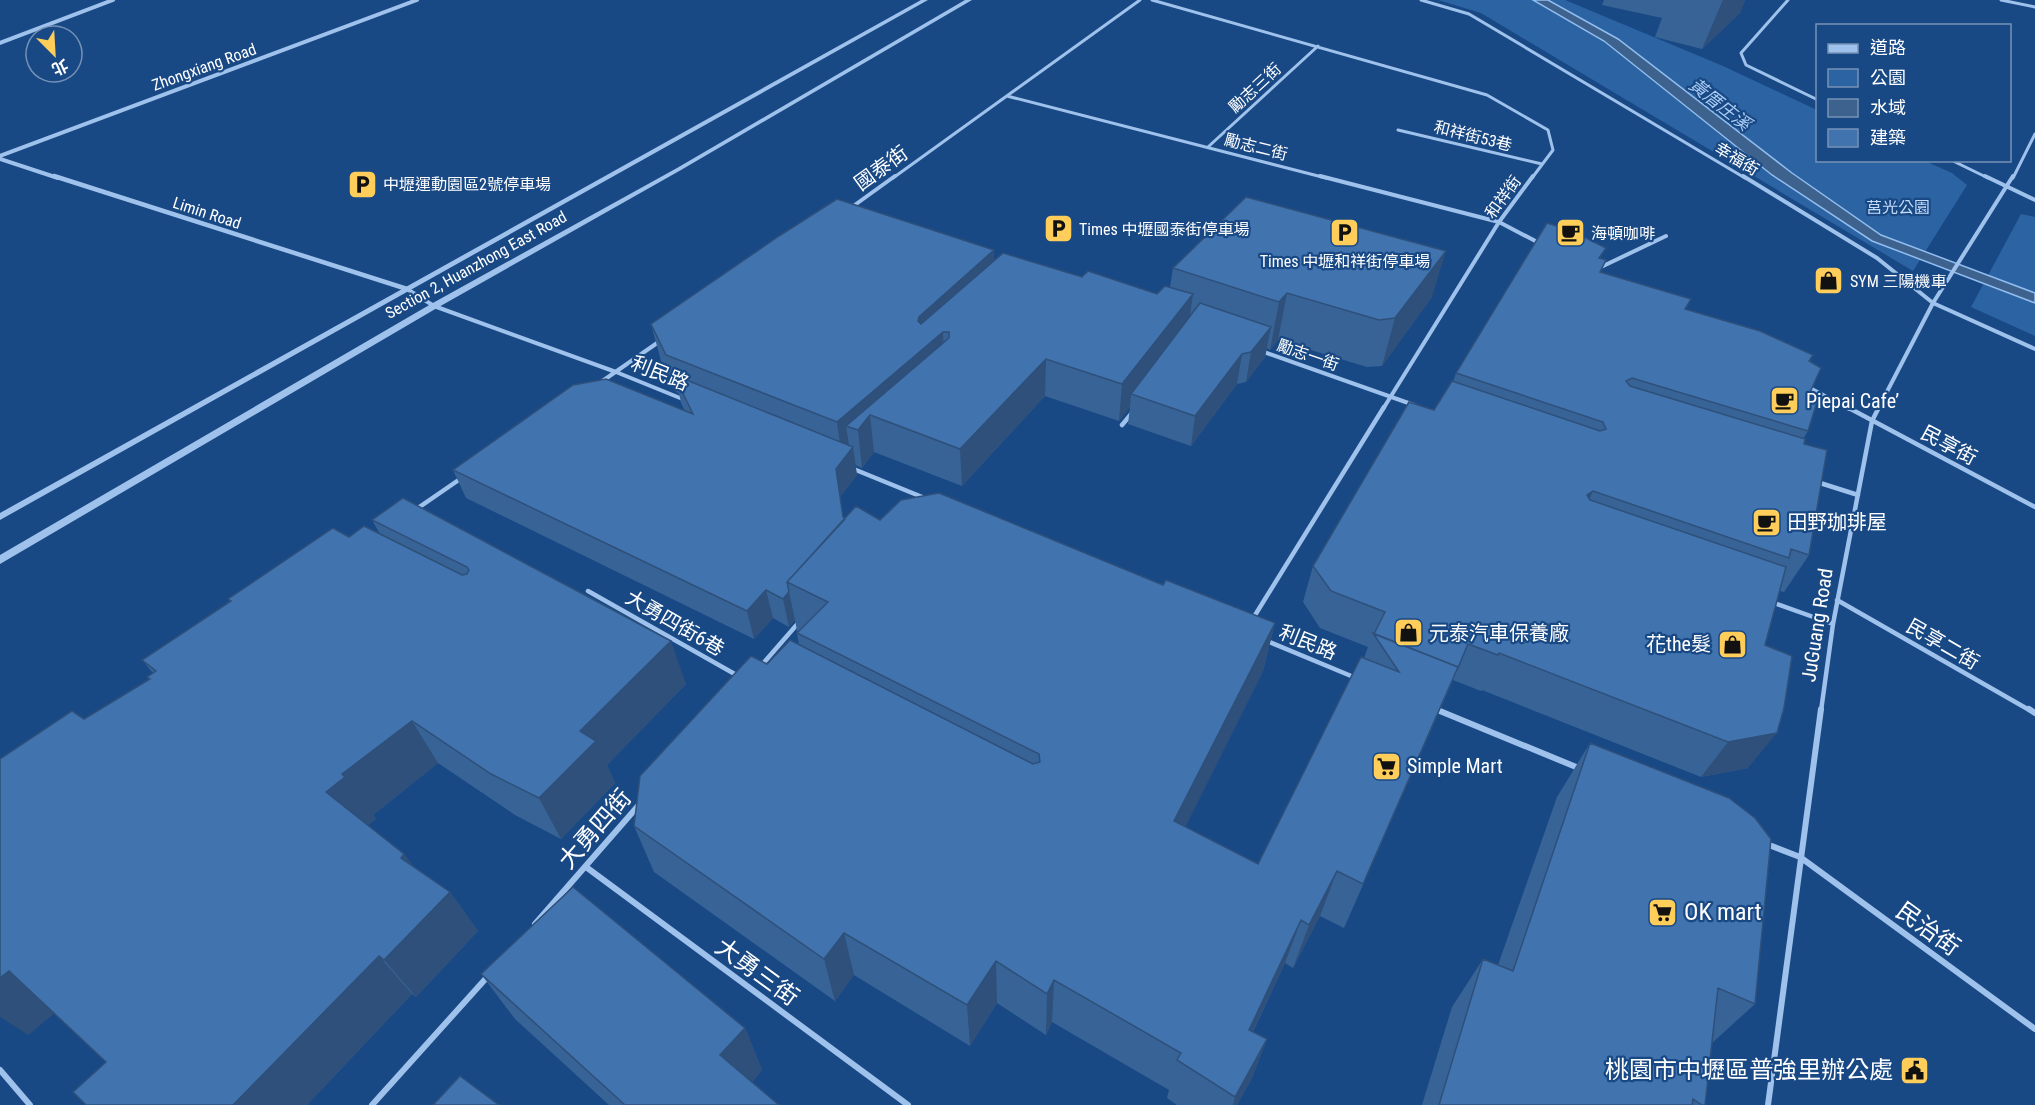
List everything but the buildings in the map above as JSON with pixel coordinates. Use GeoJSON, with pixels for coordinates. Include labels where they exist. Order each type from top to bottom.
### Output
{"type":"FeatureCollection","features":[{"type":"Feature","properties":{"kind":"street"},"geometry":{"type":"LineString","coordinates":[[0,43],[112,0]]}},
{"type":"Feature","properties":{"kind":"street","name":"Zhongxiang Road"},"geometry":{"type":"LineString","coordinates":[[0,157],[417,0]]}},
{"type":"Feature","properties":{"kind":"street","name":"Section 2, Huanzhong East Road"},"geometry":{"type":"LineString","coordinates":[[0,517],[925,0]]}},
{"type":"Feature","properties":{"kind":"street","name":"Section 2, Huanzhong East Road"},"geometry":{"type":"LineString","coordinates":[[0,560],[434,306],[679,169],[969,0]]}},
{"type":"Feature","properties":{"kind":"street","name":"Limin Road"},"geometry":{"type":"LineString","coordinates":[[0,157],[407,290]]}},
{"type":"Feature","properties":{"kind":"lane","name":"國泰街"},"geometry":{"type":"LineString","coordinates":[[852,208],[1140,0]]}},
{"type":"Feature","properties":{"kind":"lane","name":"和祥街"},"geometry":{"type":"LineString","coordinates":[[1152,0],[1487,95],[1548,130],[1552,150],[1499,222],[1250,623]]}},
{"type":"Feature","properties":{"kind":"lane","name":"幸福街"},"geometry":{"type":"LineString","coordinates":[[1421,0],[1469,14],[1811,217],[1876,258],[1933,303],[2035,349]]}},
{"type":"Feature","properties":{"kind":"lane"},"geometry":{"type":"LineString","coordinates":[[1787,0],[1741,53],[1746,65],[1816,98]]}},
{"type":"Feature","properties":{"kind":"lane"},"geometry":{"type":"LineString","coordinates":[[2001,0],[2035,8]]}},
{"type":"Feature","properties":{"kind":"lane","name":"勵志三街"},"geometry":{"type":"LineString","coordinates":[[1208,147],[1318,46]]}},
{"type":"Feature","properties":{"kind":"lane","name":"勵志二街"},"geometry":{"type":"LineString","coordinates":[[1007,96],[1499,222]]}},
{"type":"Feature","properties":{"kind":"lane","name":"和祥街53巷"},"geometry":{"type":"LineString","coordinates":[[1398,130],[1542,164]]}},
{"type":"Feature","properties":{"kind":"lane","name":"JuGuang Road"},"geometry":{"type":"LineString","coordinates":[[1768,1105],[1833,624],[1872,421],[1933,303],[2007,186],[2035,134]]}},
{"type":"Feature","properties":{"kind":"lane"},"geometry":{"type":"LineString","coordinates":[[1955,162],[2035,200]]}},
{"type":"Feature","properties":{"kind":"lane"},"geometry":{"type":"LineString","coordinates":[[1499,222],[1551,249]]}},
{"type":"Feature","properties":{"kind":"lane"},"geometry":{"type":"LineString","coordinates":[[1592,271],[1666,236]]}},
{"type":"Feature","properties":{"kind":"lane","name":"利民路"},"geometry":{"type":"LineString","coordinates":[[407,290],[434,306],[616,372],[692,403]]}},
{"type":"Feature","properties":{"kind":"lane"},"geometry":{"type":"LineString","coordinates":[[597,385],[665,338]]}},
{"type":"Feature","properties":{"kind":"lane","name":"勵志一街"},"geometry":{"type":"LineString","coordinates":[[1260,351],[1422,408]]}},
{"type":"Feature","properties":{"kind":"lane","name":"民享街"},"geometry":{"type":"LineString","coordinates":[[1799,382],[2035,507]]}},
{"type":"Feature","properties":{"kind":"lane"},"geometry":{"type":"LineString","coordinates":[[1122,425],[1136,408]]}},
{"type":"Feature","properties":{"kind":"lane"},"geometry":{"type":"LineString","coordinates":[[843,465],[934,501]]}},
{"type":"Feature","properties":{"kind":"lane"},"geometry":{"type":"LineString","coordinates":[[405,516],[472,470]]}},
{"type":"Feature","properties":{"kind":"lane"},"geometry":{"type":"LineString","coordinates":[[1814,481],[1858,495]]}},
{"type":"Feature","properties":{"kind":"lane"},"geometry":{"type":"LineString","coordinates":[[904,501],[912,492]]}},
{"type":"Feature","properties":{"kind":"lane","name":"大勇四街6巷"},"geometry":{"type":"LineString","coordinates":[[588,591],[748,681]]}},
{"type":"Feature","properties":{"kind":"lane"},"geometry":{"type":"LineString","coordinates":[[1766,600],[1833,624]]}},
{"type":"Feature","properties":{"kind":"lane","name":"民享二街"},"geometry":{"type":"LineString","coordinates":[[1837,600],[2035,713]]}},
{"type":"Feature","properties":{"kind":"lane"},"geometry":{"type":"LineString","coordinates":[[755,673],[802,619]]}},
{"type":"Feature","properties":{"kind":"lane","name":"利民路"},"geometry":{"type":"LineString","coordinates":[[1256,637],[1366,682]]}},
{"type":"Feature","properties":{"kind":"lane"},"geometry":{"type":"LineString","coordinates":[[763,664],[774,669]]}},
{"type":"Feature","properties":{"kind":"lane"},"geometry":{"type":"LineString","coordinates":[[1422,704],[1589,772]]}},
{"type":"Feature","properties":{"kind":"lane","name":"大勇四街"},"geometry":{"type":"LineString","coordinates":[[530,929],[647,796]]}},
{"type":"Feature","properties":{"kind":"lane"},"geometry":{"type":"LineString","coordinates":[[1755,839],[1800,857]]}},
{"type":"Feature","properties":{"kind":"lane","name":"民治街"},"geometry":{"type":"LineString","coordinates":[[1800,857],[2035,1029]]}},
{"type":"Feature","properties":{"kind":"lane","name":"大勇三街"},"geometry":{"type":"LineString","coordinates":[[586,867],[908,1105]]}},
{"type":"Feature","properties":{"kind":"lane"},"geometry":{"type":"LineString","coordinates":[[372,1105],[491,973]]}},
{"type":"Feature","properties":{"kind":"lane"},"geometry":{"type":"LineString","coordinates":[[1,1073],[30,1105]]}},
{"type":"Feature","properties":{"kind":"green space","name":"莒光公園"},"geometry":{"type":"Polygon","coordinates":[[[1438,0],[1565,0],[1723,66],[1816,110],[1816,162],[1927,162],[1952,173],[1967,185],[1913,271],[1481,13],[1438,0]]]}},
{"type":"Feature","properties":{"kind":"green space"},"geometry":{"type":"Polygon","coordinates":[[[2021,214],[2035,217],[2035,336],[1971,307],[2021,214]]]}},
{"type":"Feature","properties":{"kind":"water"},"geometry":{"type":"Polygon","coordinates":[[[1533,0],[1548,0],[1618,39],[1792,173],[1881,235],[2035,293],[2035,303],[1872,241],[1772,175],[1604,41],[1533,0]]]}},
{"type":"Feature","properties":{"kind":"place","name":"中壢運動園區2號停車場"},"geometry":{"type":"Point","coordinates":[362,184]}},
{"type":"Feature","properties":{"kind":"place","name":"Times 中壢國泰街停車場"},"geometry":{"type":"Point","coordinates":[1058,229]}},
{"type":"Feature","properties":{"kind":"place","name":"Times 中壢和祥街停車場"},"geometry":{"type":"Point","coordinates":[1345,233]}},
{"type":"Feature","properties":{"kind":"place","name":"海頓咖啡"},"geometry":{"type":"Point","coordinates":[1570,233]}},
{"type":"Feature","properties":{"kind":"place","name":"SYM 三陽機車"},"geometry":{"type":"Point","coordinates":[1829,281]}},
{"type":"Feature","properties":{"kind":"place","name":"Piepai Cafe’"},"geometry":{"type":"Point","coordinates":[1785,401]}},
{"type":"Feature","properties":{"kind":"place","name":"田野珈琲屋"},"geometry":{"type":"Point","coordinates":[1766,522]}},
{"type":"Feature","properties":{"kind":"place","name":"元泰汽車保養廠"},"geometry":{"type":"Point","coordinates":[1408,633]}},
{"type":"Feature","properties":{"kind":"place","name":"花the髮"},"geometry":{"type":"Point","coordinates":[1732,644]}},
{"type":"Feature","properties":{"kind":"place","name":"Simple Mart"},"geometry":{"type":"Point","coordinates":[1386,766]}},
{"type":"Feature","properties":{"kind":"place","name":"OK mart"},"geometry":{"type":"Point","coordinates":[1663,912]}},
{"type":"Feature","properties":{"kind":"place","name":"桃園市中壢區普強里辦公處"},"geometry":{"type":"Point","coordinates":[1914,1070]}},
{"type":"Feature","properties":{"kind":"water label","name":"黃厝庄溪"},"geometry":{"type":"Point","coordinates":[1720,104]}}]}
